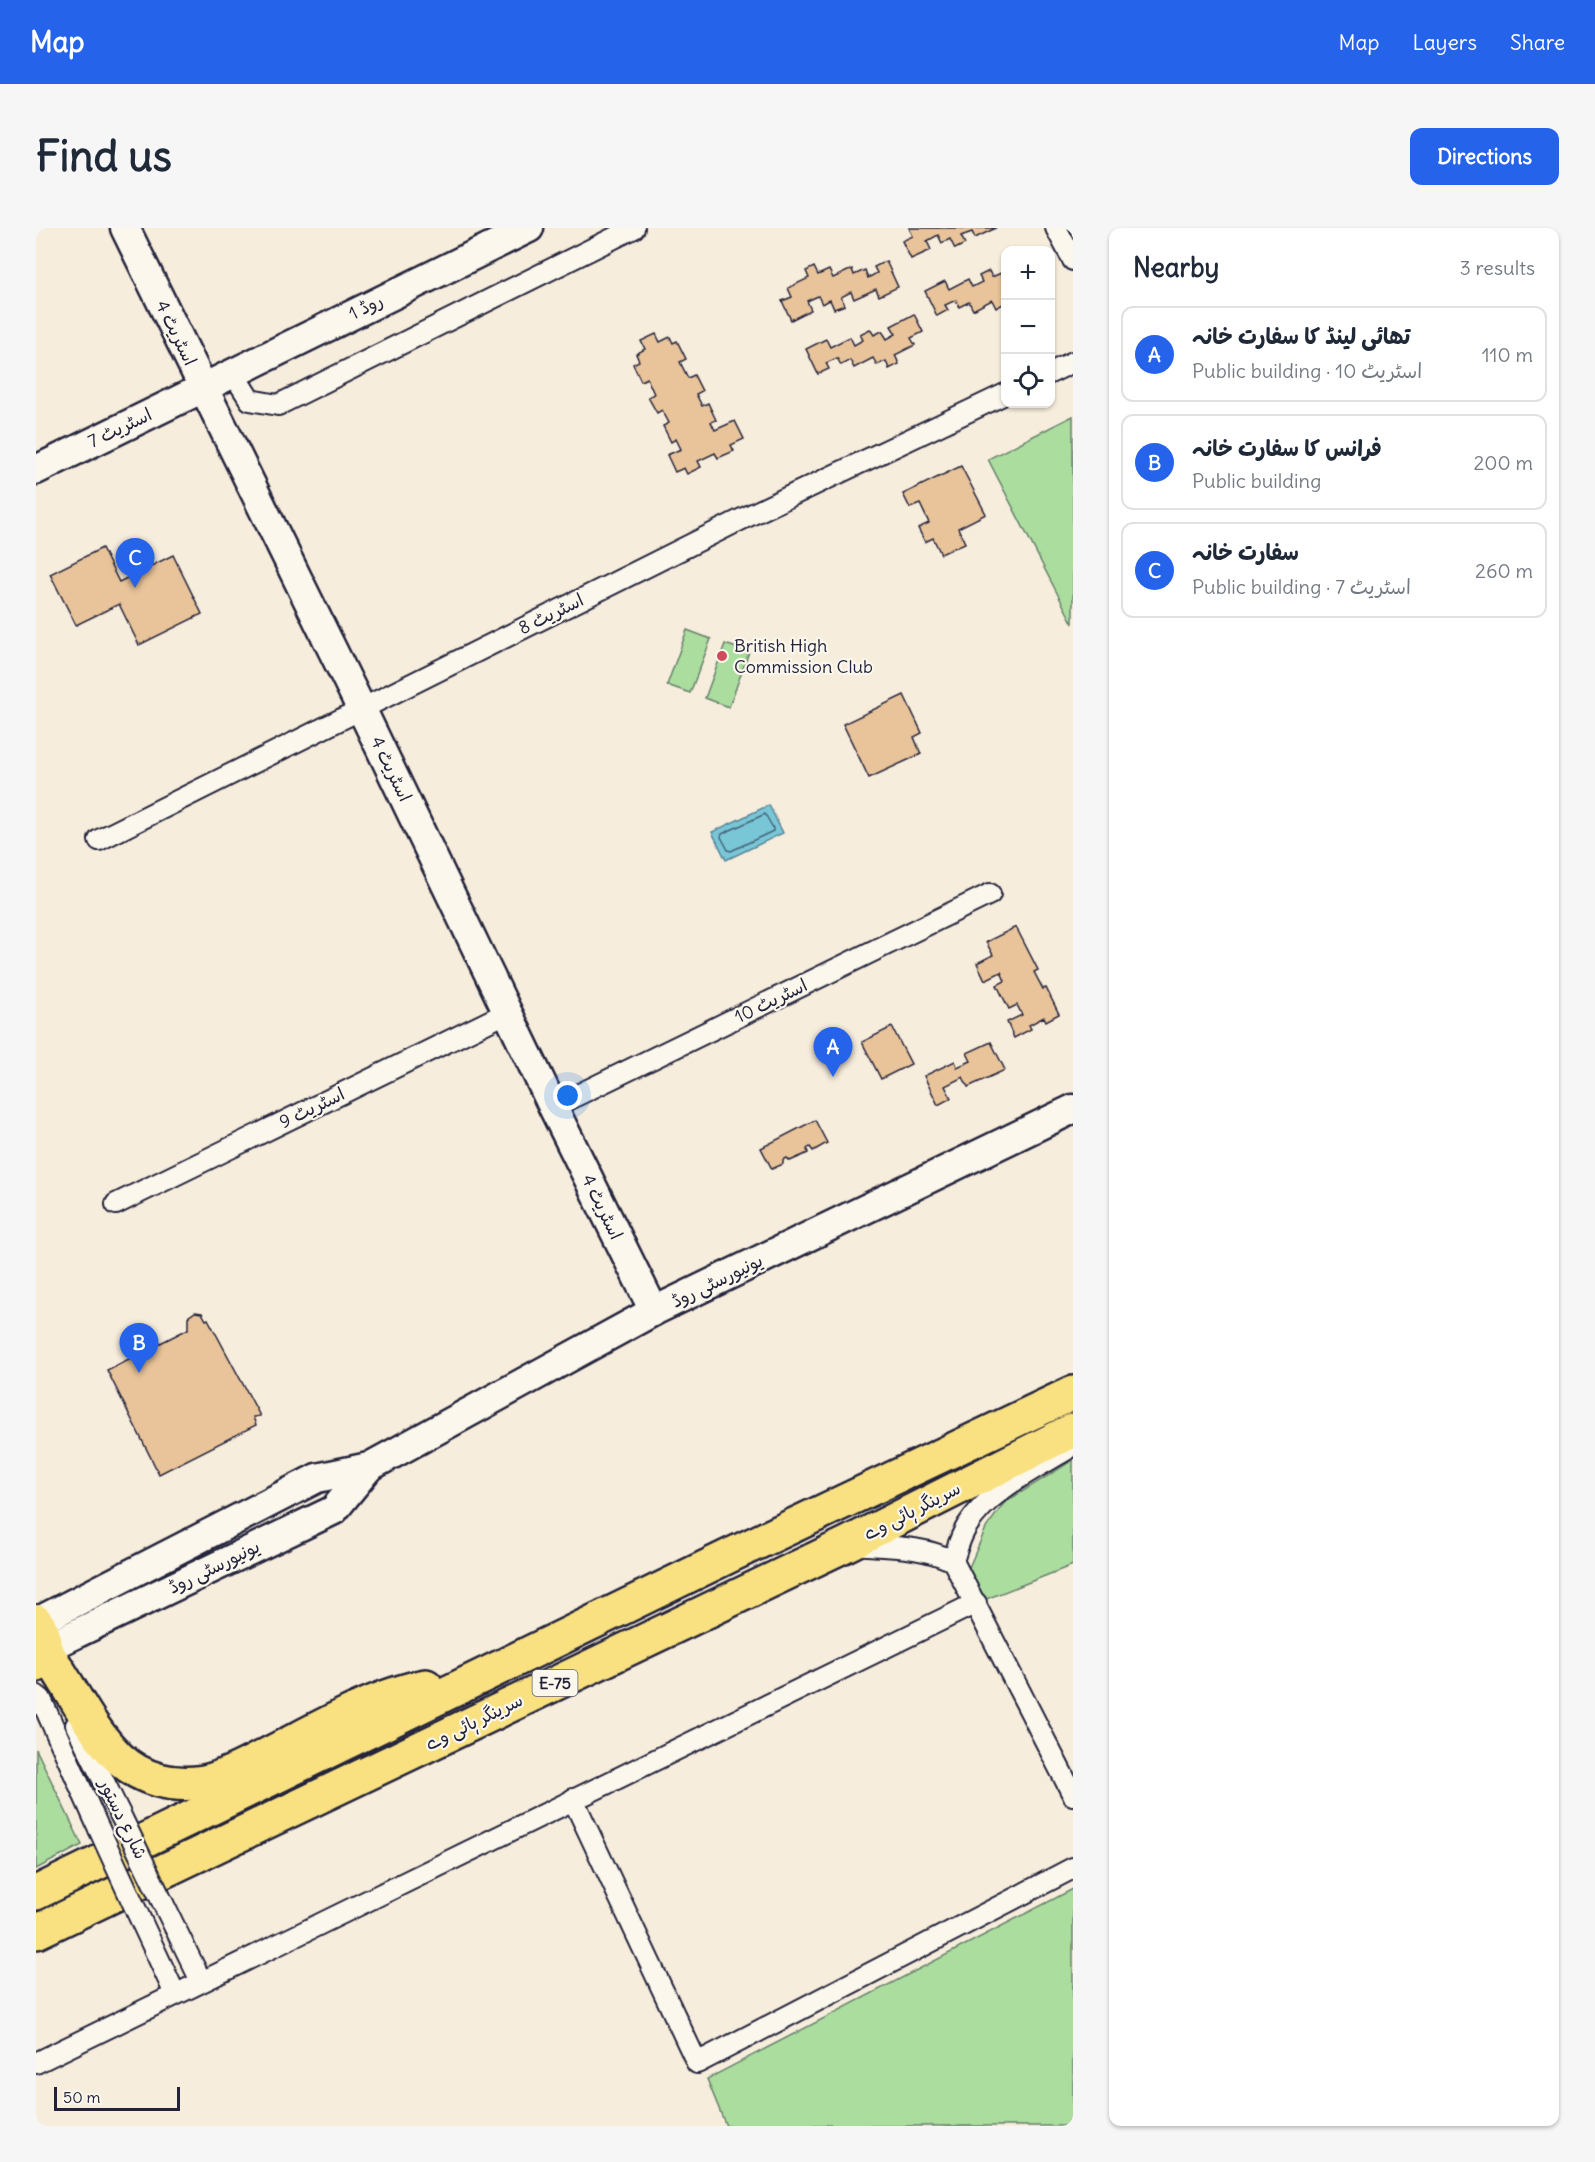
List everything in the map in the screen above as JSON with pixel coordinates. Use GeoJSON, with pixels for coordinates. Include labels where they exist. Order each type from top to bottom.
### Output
{"type":"FeatureCollection","features":[{"type":"Feature","properties":{"kind":"highway","name":"سرینگر ہائی وے"},"geometry":{"type":"LineString","coordinates":[[36,1893],[729,1556],[1073,1393]]}},
{"type":"Feature","properties":{"kind":"highway","name":"سرینگر ہائی وے"},"geometry":{"type":"LineString","coordinates":[[36,1932],[847,1544],[1073,1431]]}},
{"type":"Feature","properties":{"kind":"highway"},"geometry":{"type":"LineString","coordinates":[[38,1639],[99,1734],[120,1759],[142,1774],[156,1780],[179,1784],[206,1782],[376,1702],[421,1687],[482,1677]]}},
{"type":"Feature","properties":{"kind":"street","name":"اسٹریٹ 4"},"geometry":{"type":"LineString","coordinates":[[124,228],[361,708],[654,1311]]}},
{"type":"Feature","properties":{"kind":"street","name":"روڈ 1"},"geometry":{"type":"LineString","coordinates":[[203,387],[529,228]]}},
{"type":"Feature","properties":{"kind":"street"},"geometry":{"type":"LineString","coordinates":[[233,373],[250,400],[278,405],[634,228]]}},
{"type":"Feature","properties":{"kind":"street"},"geometry":{"type":"LineString","coordinates":[[1056,228],[1073,260]]}},
{"type":"Feature","properties":{"kind":"street"},"geometry":{"type":"LineString","coordinates":[[1055,371],[1073,362]]}},
{"type":"Feature","properties":{"kind":"street","name":"اسٹریٹ 7"},"geometry":{"type":"LineString","coordinates":[[36,470],[203,387]]}},
{"type":"Feature","properties":{"kind":"street","name":"اسٹریٹ 8"},"geometry":{"type":"LineString","coordinates":[[99,840],[740,520],[1001,396]]}},
{"type":"Feature","properties":{"kind":"street","name":"اسٹریٹ 10"},"geometry":{"type":"LineString","coordinates":[[553,1107],[990,894]]}},
{"type":"Feature","properties":{"kind":"street","name":"اسٹریٹ 9"},"geometry":{"type":"LineString","coordinates":[[116,1204],[508,1012]]}},
{"type":"Feature","properties":{"kind":"street","name":"یونیورسٹی روڈ"},"geometry":{"type":"LineString","coordinates":[[38,1639],[334,1510],[369,1467],[654,1311],[1073,1109]]}},
{"type":"Feature","properties":{"kind":"street"},"geometry":{"type":"LineString","coordinates":[[953,1561],[966,1528],[978,1511],[995,1495],[1073,1445]]}},
{"type":"Feature","properties":{"kind":"street"},"geometry":{"type":"LineString","coordinates":[[847,1544],[925,1550],[953,1561],[1073,1794]]}},
{"type":"Feature","properties":{"kind":"street"},"geometry":{"type":"LineString","coordinates":[[36,2063],[976,1603]]}},
{"type":"Feature","properties":{"kind":"street","name":"شارع دستور"},"geometry":{"type":"LineString","coordinates":[[38,1639],[57,1684],[201,1981]]}},
{"type":"Feature","properties":{"kind":"street","name":"شارع دستور"},"geometry":{"type":"LineString","coordinates":[[36,1695],[41,1699],[176,1994]]}},
{"type":"Feature","properties":{"kind":"street"},"geometry":{"type":"LineString","coordinates":[[573,1799],[697,2063],[1073,1868]]}},
{"type":"Feature","properties":{"kind":"green space"},"geometry":{"type":"Polygon","coordinates":[[[1073,416],[1073,624],[988,459],[1073,416]]]}},
{"type":"Feature","properties":{"kind":"green space"},"geometry":{"type":"Polygon","coordinates":[[[687,630],[711,639],[690,693],[667,685],[687,630]]]}},
{"type":"Feature","properties":{"kind":"green space"},"geometry":{"type":"Polygon","coordinates":[[[725,644],[749,652],[729,707],[705,698],[725,644]]]}},
{"type":"Feature","properties":{"kind":"green space"},"geometry":{"type":"Polygon","coordinates":[[[1073,1460],[1073,1565],[976,1603],[967,1572],[986,1528],[1004,1503],[1073,1460]]]}},
{"type":"Feature","properties":{"kind":"green space"},"geometry":{"type":"Polygon","coordinates":[[[36,1749],[82,1845],[36,1869],[36,1749]]]}},
{"type":"Feature","properties":{"kind":"green space"},"geometry":{"type":"Polygon","coordinates":[[[1073,1889],[1073,2126],[832,2126],[830,2124],[825,2126],[726,2126],[707,2079],[1073,1889]]]}},
{"type":"Feature","properties":{"kind":"water"},"geometry":{"type":"Polygon","coordinates":[[[769,805],[783,833],[726,860],[712,832],[769,805]]]}},
{"type":"Feature","properties":{"kind":"building"},"geometry":{"type":"Polygon","coordinates":[[[909,228],[996,228],[975,238],[972,232],[961,236],[965,244],[955,249],[950,239],[942,243],[938,235],[927,241],[931,250],[911,259],[902,241],[913,236],[909,228]]]}},
{"type":"Feature","properties":{"kind":"building"},"geometry":{"type":"Polygon","coordinates":[[[886,261],[898,287],[879,296],[876,289],[854,299],[851,292],[841,297],[845,305],[834,309],[830,300],[822,304],[818,296],[807,301],[811,310],[791,320],[782,301],[792,297],[788,288],[809,278],[806,271],[814,267],[818,275],[829,270],[833,278],[852,269],[854,275],[865,270],[868,278],[877,273],[874,267],[886,261]]]}},
{"type":"Feature","properties":{"kind":"building"},"geometry":{"type":"Polygon","coordinates":[[[989,271],[992,277],[1001,273],[1001,305],[996,308],[992,300],[973,310],[969,302],[959,307],[956,300],[945,305],[948,310],[937,316],[925,291],[945,281],[949,289],[968,279],[972,287],[982,282],[979,276],[989,271]]]}},
{"type":"Feature","properties":{"kind":"building"},"geometry":{"type":"Polygon","coordinates":[[[914,314],[923,332],[911,338],[915,345],[895,355],[899,364],[889,369],[886,361],[877,365],[873,358],[854,368],[850,360],[841,365],[837,358],[826,363],[829,369],[818,374],[806,349],[826,339],[830,347],[850,337],[854,345],[863,340],[860,334],[870,329],[874,335],[882,331],[887,339],[896,334],[891,326],[914,314]]]}},
{"type":"Feature","properties":{"kind":"building"},"geometry":{"type":"Polygon","coordinates":[[[656,334],[660,342],[670,337],[673,343],[677,341],[686,359],[680,362],[688,378],[694,375],[702,391],[696,394],[702,406],[708,403],[716,420],[711,422],[715,430],[735,421],[744,439],[731,445],[734,451],[718,458],[715,453],[698,461],[701,467],[687,474],[684,468],[675,472],[667,455],[681,449],[676,439],[671,442],[663,426],[669,423],[662,410],[657,413],[648,397],[654,394],[647,378],[641,381],[633,364],[639,361],[636,354],[645,349],[641,341],[656,334]]]}},
{"type":"Feature","properties":{"kind":"building"},"geometry":{"type":"Polygon","coordinates":[[[961,466],[986,514],[958,528],[965,543],[941,554],[933,538],[925,542],[918,528],[929,523],[920,504],[910,508],[903,494],[961,466]]]}},
{"type":"Feature","properties":{"kind":"building"},"geometry":{"type":"Polygon","coordinates":[[[102,548],[119,582],[173,555],[202,614],[139,645],[119,604],[76,625],[50,574],[102,548]]]}},
{"type":"Feature","properties":{"kind":"building"},"geometry":{"type":"Polygon","coordinates":[[[904,695],[922,733],[914,737],[921,754],[869,778],[843,724],[904,695]]]}},
{"type":"Feature","properties":{"kind":"building"},"geometry":{"type":"Polygon","coordinates":[[[1016,927],[1038,970],[1034,972],[1043,989],[1046,988],[1059,1014],[1046,1021],[1044,1017],[1029,1025],[1031,1029],[1014,1038],[1007,1022],[1022,1015],[1017,1005],[1009,1009],[997,985],[1005,981],[1001,972],[985,980],[977,963],[993,955],[986,942],[1016,927]]]}},
{"type":"Feature","properties":{"kind":"building"},"geometry":{"type":"Polygon","coordinates":[[[892,1027],[911,1064],[881,1079],[862,1042],[892,1027]]]}},
{"type":"Feature","properties":{"kind":"building"},"geometry":{"type":"Polygon","coordinates":[[[991,1042],[1005,1070],[968,1087],[963,1077],[945,1086],[951,1098],[938,1105],[924,1076],[955,1061],[957,1067],[971,1061],[967,1053],[991,1042]]]}},
{"type":"Feature","properties":{"kind":"building"},"geometry":{"type":"Polygon","coordinates":[[[815,1120],[827,1143],[813,1151],[810,1147],[807,1149],[808,1153],[790,1161],[787,1158],[783,1160],[783,1164],[772,1169],[761,1148],[815,1120]]]}},
{"type":"Feature","properties":{"kind":"building"},"geometry":{"type":"Polygon","coordinates":[[[195,1312],[202,1313],[206,1320],[208,1319],[260,1416],[253,1417],[256,1425],[159,1474],[107,1370],[188,1329],[188,1317],[195,1312]]]}},
{"type":"Feature","properties":{"kind":"place","name":"سفارت خانہ"},"geometry":{"type":"Point","coordinates":[135,588]}},
{"type":"Feature","properties":{"kind":"place","name":"British High Commission Club"},"geometry":{"type":"Point","coordinates":[722,656]}},
{"type":"Feature","properties":{"kind":"place","name":"تھائی لینڈ کا سفارت خانہ"},"geometry":{"type":"Point","coordinates":[833,1077]}},
{"type":"Feature","properties":{"kind":"place","name":"فرانس کا سفارت خانہ"},"geometry":{"type":"Point","coordinates":[139,1373]}}]}
